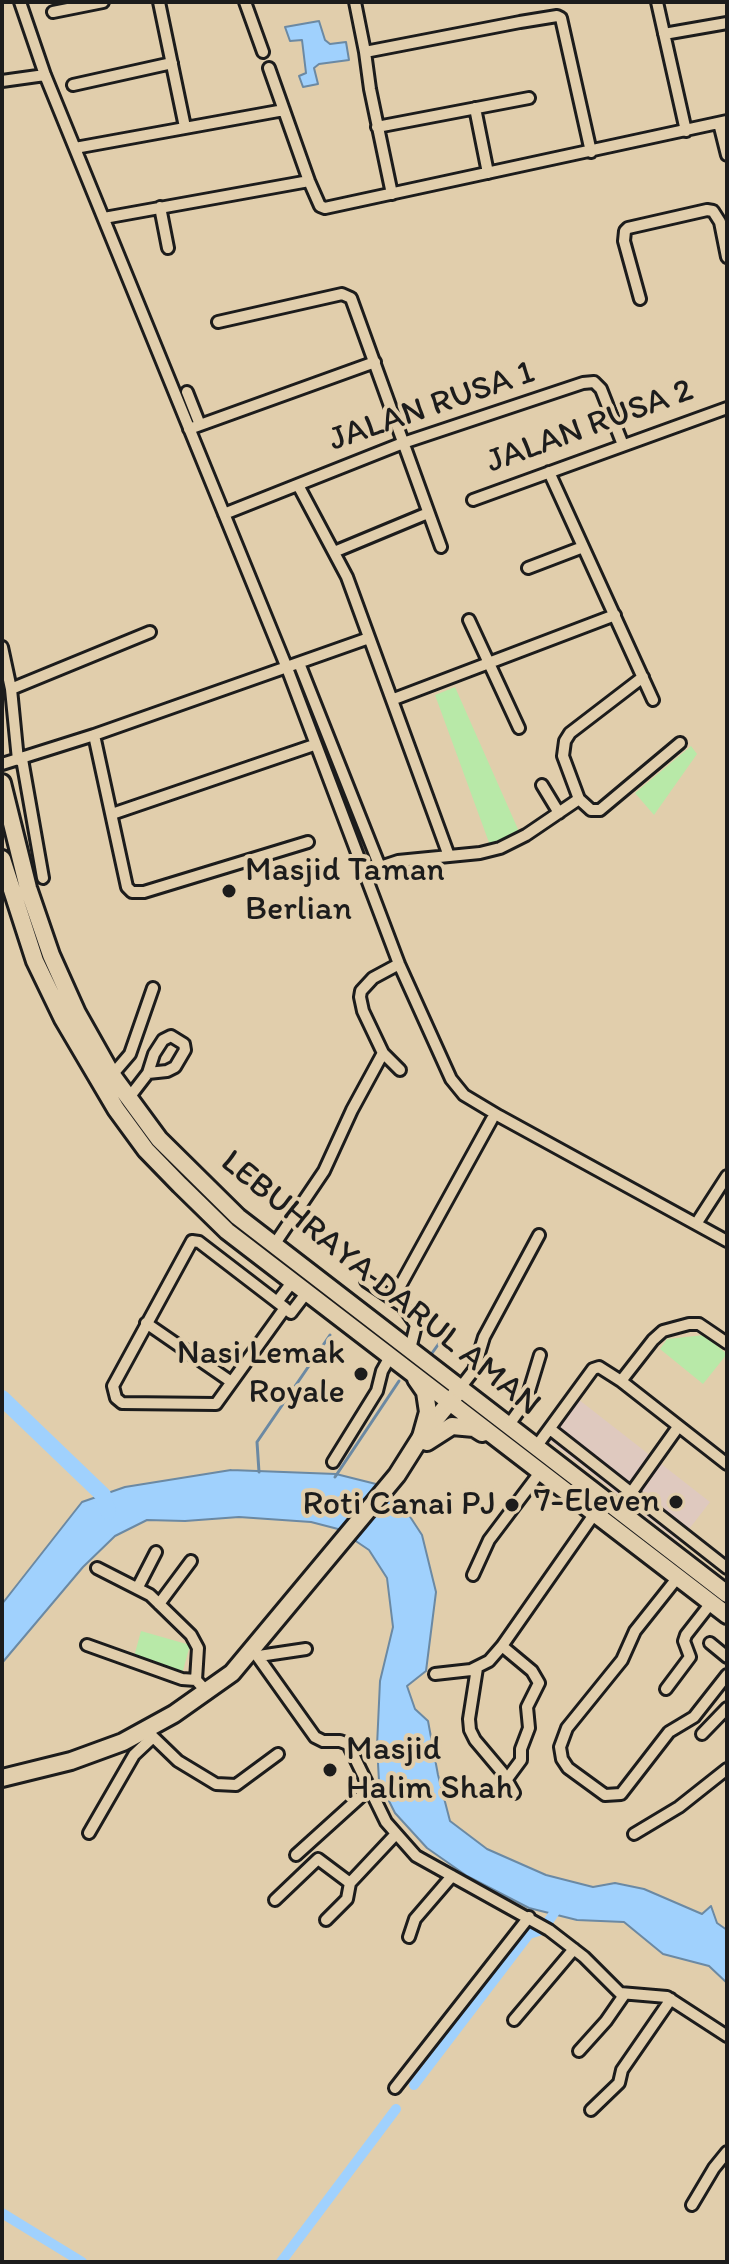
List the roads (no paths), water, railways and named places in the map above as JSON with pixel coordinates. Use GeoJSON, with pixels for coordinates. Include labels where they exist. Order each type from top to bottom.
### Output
{"type":"FeatureCollection","features":[{"type":"Feature","properties":{"kind":"main road","name":"LEBUHRAYA DARUL AMAN"},"geometry":{"type":"LineString","coordinates":[[2,783],[28,888],[51,955],[77,1013],[112,1075],[159,1139],[238,1217],[410,1349],[508,1446],[727,1615]]}},
{"type":"Feature","properties":{"kind":"main road","name":"LEBUHRAYA DARUL AMAN"},"geometry":{"type":"LineString","coordinates":[[2,859],[35,961],[63,1019],[116,1109],[146,1150],[201,1206],[227,1231],[391,1355],[508,1426],[727,1594]]}},
{"type":"Feature","properties":{"kind":"main road"},"geometry":{"type":"LineString","coordinates":[[408,1367],[425,1392],[424,1440]]}},
{"type":"Feature","properties":{"kind":"main road"},"geometry":{"type":"LineString","coordinates":[[2,1778],[101,1752],[150,1735],[202,1686],[232,1673],[256,1653],[332,1551],[459,1397]]}},
{"type":"Feature","properties":{"kind":"main road"},"geometry":{"type":"LineString","coordinates":[[424,1440],[452,1426],[464,1426],[508,1446]]}},
{"type":"Feature","properties":{"kind":"street"},"geometry":{"type":"LineString","coordinates":[[20,2],[75,148],[195,427],[224,514],[287,668],[399,964],[451,1079],[458,1090],[499,1116],[727,1241]]}},
{"type":"Feature","properties":{"kind":"street"},"geometry":{"type":"LineString","coordinates":[[53,12],[103,2]]}},
{"type":"Feature","properties":{"kind":"street"},"geometry":{"type":"LineString","coordinates":[[159,2],[185,127]]}},
{"type":"Feature","properties":{"kind":"street"},"geometry":{"type":"LineString","coordinates":[[245,2],[263,52]]}},
{"type":"Feature","properties":{"kind":"street"},"geometry":{"type":"LineString","coordinates":[[355,2],[392,194]]}},
{"type":"Feature","properties":{"kind":"street"},"geometry":{"type":"LineString","coordinates":[[657,2],[686,131]]}},
{"type":"Feature","properties":{"kind":"street"},"geometry":{"type":"LineString","coordinates":[[365,52],[557,16],[561,18],[591,152]]}},
{"type":"Feature","properties":{"kind":"street"},"geometry":{"type":"LineString","coordinates":[[664,34],[727,23]]}},
{"type":"Feature","properties":{"kind":"street"},"geometry":{"type":"LineString","coordinates":[[73,85],[172,63]]}},
{"type":"Feature","properties":{"kind":"street"},"geometry":{"type":"LineString","coordinates":[[269,68],[309,181],[320,206],[325,208],[723,122],[727,155]]}},
{"type":"Feature","properties":{"kind":"street"},"geometry":{"type":"LineString","coordinates":[[2,81],[45,75]]}},
{"type":"Feature","properties":{"kind":"street"},"geometry":{"type":"LineString","coordinates":[[377,127],[529,98]]}},
{"type":"Feature","properties":{"kind":"street"},"geometry":{"type":"LineString","coordinates":[[475,108],[488,173]]}},
{"type":"Feature","properties":{"kind":"street"},"geometry":{"type":"LineString","coordinates":[[75,148],[284,110]]}},
{"type":"Feature","properties":{"kind":"street"},"geometry":{"type":"LineString","coordinates":[[104,218],[309,181]]}},
{"type":"Feature","properties":{"kind":"street"},"geometry":{"type":"LineString","coordinates":[[160,207],[168,248]]}},
{"type":"Feature","properties":{"kind":"street"},"geometry":{"type":"LineString","coordinates":[[640,299],[624,241],[628,228],[713,211],[720,222],[727,257]]}},
{"type":"Feature","properties":{"kind":"street"},"geometry":{"type":"LineString","coordinates":[[218,322],[347,295],[354,303],[441,547]]}},
{"type":"Feature","properties":{"kind":"street"},"geometry":{"type":"LineString","coordinates":[[195,427],[375,362]]}},
{"type":"Feature","properties":{"kind":"street","name":"JALAN RUSA 1"},"geometry":{"type":"LineString","coordinates":[[224,514],[403,443],[594,382],[601,389],[623,445]]}},
{"type":"Feature","properties":{"kind":"street"},"geometry":{"type":"LineString","coordinates":[[187,392],[195,427]]}},
{"type":"Feature","properties":{"kind":"street","name":"JALAN RUSA 2"},"geometry":{"type":"LineString","coordinates":[[473,500],[727,408]]}},
{"type":"Feature","properties":{"kind":"street"},"geometry":{"type":"LineString","coordinates":[[549,472],[653,700]]}},
{"type":"Feature","properties":{"kind":"street"},"geometry":{"type":"LineString","coordinates":[[298,485],[356,598],[449,856]]}},
{"type":"Feature","properties":{"kind":"street"},"geometry":{"type":"LineString","coordinates":[[334,552],[428,513]]}},
{"type":"Feature","properties":{"kind":"street"},"geometry":{"type":"LineString","coordinates":[[528,568],[583,547]]}},
{"type":"Feature","properties":{"kind":"street"},"geometry":{"type":"LineString","coordinates":[[394,699],[615,615]]}},
{"type":"Feature","properties":{"kind":"street"},"geometry":{"type":"LineString","coordinates":[[469,620],[519,728]]}},
{"type":"Feature","properties":{"kind":"street"},"geometry":{"type":"LineString","coordinates":[[11,689],[150,632]]}},
{"type":"Feature","properties":{"kind":"street"},"geometry":{"type":"LineString","coordinates":[[2,764],[94,735],[369,638]]}},
{"type":"Feature","properties":{"kind":"street"},"geometry":{"type":"LineString","coordinates":[[2,647],[43,878]]}},
{"type":"Feature","properties":{"kind":"street"},"geometry":{"type":"LineString","coordinates":[[299,663],[380,867]]}},
{"type":"Feature","properties":{"kind":"street"},"geometry":{"type":"LineString","coordinates":[[643,677],[570,733],[565,741],[563,756],[579,799],[591,810],[600,810],[680,743]]}},
{"type":"Feature","properties":{"kind":"street"},"geometry":{"type":"LineString","coordinates":[[94,735],[127,887],[137,894],[308,842]]}},
{"type":"Feature","properties":{"kind":"street"},"geometry":{"type":"LineString","coordinates":[[112,814],[314,745]]}},
{"type":"Feature","properties":{"kind":"street"},"geometry":{"type":"LineString","coordinates":[[542,785],[559,813]]}},
{"type":"Feature","properties":{"kind":"street"},"geometry":{"type":"LineString","coordinates":[[365,876],[398,861],[500,848],[526,835],[579,799]]}},
{"type":"Feature","properties":{"kind":"street"},"geometry":{"type":"LineString","coordinates":[[399,964],[373,978],[361,991],[363,1011],[383,1053],[400,1070]]}},
{"type":"Feature","properties":{"kind":"street"},"geometry":{"type":"LineString","coordinates":[[112,1075],[130,1054],[153,988]]}},
{"type":"Feature","properties":{"kind":"street"},"geometry":{"type":"LineString","coordinates":[[274,1245],[324,1171],[383,1053]]}},
{"type":"Feature","properties":{"kind":"street"},"geometry":{"type":"LineString","coordinates":[[128,1099],[148,1073]]}},
{"type":"Feature","properties":{"kind":"street"},"geometry":{"type":"LineString","coordinates":[[410,1349],[416,1325],[397,1298],[400,1286],[492,1119]]}},
{"type":"Feature","properties":{"kind":"street"},"geometry":{"type":"LineString","coordinates":[[696,1224],[727,1176]]}},
{"type":"Feature","properties":{"kind":"street"},"geometry":{"type":"LineString","coordinates":[[459,1397],[474,1370],[484,1337],[539,1235]]}},
{"type":"Feature","properties":{"kind":"street"},"geometry":{"type":"LineString","coordinates":[[284,1308],[196,1241],[190,1244],[113,1386],[116,1398],[122,1403],[216,1404],[284,1308],[293,1281]]}},
{"type":"Feature","properties":{"kind":"street"},"geometry":{"type":"LineString","coordinates":[[366,1281],[400,1304]]}},
{"type":"Feature","properties":{"kind":"street"},"geometry":{"type":"LineString","coordinates":[[284,1308],[307,1292]]}},
{"type":"Feature","properties":{"kind":"street"},"geometry":{"type":"LineString","coordinates":[[146,1323],[230,1381]]}},
{"type":"Feature","properties":{"kind":"street"},"geometry":{"type":"LineString","coordinates":[[621,1381],[663,1331],[699,1324],[727,1343]]}},
{"type":"Feature","properties":{"kind":"street"},"geometry":{"type":"LineString","coordinates":[[333,1462],[377,1391],[382,1371],[391,1355]]}},
{"type":"Feature","properties":{"kind":"street"},"geometry":{"type":"LineString","coordinates":[[508,1426],[526,1401],[540,1355]]}},
{"type":"Feature","properties":{"kind":"street"},"geometry":{"type":"LineString","coordinates":[[536,1447],[596,1368],[604,1369],[621,1381],[724,1462],[727,1448]]}},
{"type":"Feature","properties":{"kind":"street"},"geometry":{"type":"LineString","coordinates":[[631,1493],[678,1427]]}},
{"type":"Feature","properties":{"kind":"street"},"geometry":{"type":"LineString","coordinates":[[550,1429],[727,1568]]}},
{"type":"Feature","properties":{"kind":"street"},"geometry":{"type":"LineString","coordinates":[[473,1575],[489,1540],[541,1471]]}},
{"type":"Feature","properties":{"kind":"street"},"geometry":{"type":"LineString","coordinates":[[435,1674],[446,1675],[477,1668],[489,1661],[595,1513]]}},
{"type":"Feature","properties":{"kind":"street"},"geometry":{"type":"LineString","coordinates":[[138,1587],[156,1552]]}},
{"type":"Feature","properties":{"kind":"street"},"geometry":{"type":"LineString","coordinates":[[159,1604],[191,1561]]}},
{"type":"Feature","properties":{"kind":"street"},"geometry":{"type":"LineString","coordinates":[[87,1645],[202,1686],[196,1643],[138,1587],[97,1568]]}},
{"type":"Feature","properties":{"kind":"street"},"geometry":{"type":"LineString","coordinates":[[678,1577],[635,1631],[622,1660],[567,1728],[560,1747],[562,1759],[568,1768],[605,1795],[621,1794],[669,1732],[694,1717],[727,1675]]}},
{"type":"Feature","properties":{"kind":"street"},"geometry":{"type":"LineString","coordinates":[[666,1689],[690,1657],[684,1641],[686,1635],[711,1603]]}},
{"type":"Feature","properties":{"kind":"street"},"geometry":{"type":"LineString","coordinates":[[710,1643],[727,1657]]}},
{"type":"Feature","properties":{"kind":"street"},"geometry":{"type":"LineString","coordinates":[[502,1646],[532,1671],[539,1683],[527,1707],[529,1728],[521,1749],[521,1760],[507,1779]]}},
{"type":"Feature","properties":{"kind":"street"},"geometry":{"type":"LineString","coordinates":[[256,1653],[306,1649]]}},
{"type":"Feature","properties":{"kind":"street"},"geometry":{"type":"LineString","coordinates":[[256,1653],[315,1737],[348,1744],[368,1790],[395,1835],[416,1856],[529,1917],[574,1949],[624,1995],[671,1999],[727,2036]]}},
{"type":"Feature","properties":{"kind":"street"},"geometry":{"type":"LineString","coordinates":[[477,1668],[470,1730],[514,1793]]}},
{"type":"Feature","properties":{"kind":"street"},"geometry":{"type":"LineString","coordinates":[[702,1734],[727,1708]]}},
{"type":"Feature","properties":{"kind":"street"},"geometry":{"type":"LineString","coordinates":[[89,1833],[139,1748],[150,1735],[178,1761],[207,1779],[228,1785],[236,1785],[248,1778],[278,1754]]}},
{"type":"Feature","properties":{"kind":"street"},"geometry":{"type":"LineString","coordinates":[[634,1834],[679,1807],[727,1769]]}},
{"type":"Feature","properties":{"kind":"street"},"geometry":{"type":"LineString","coordinates":[[296,1855],[368,1790]]}},
{"type":"Feature","properties":{"kind":"street"},"geometry":{"type":"LineString","coordinates":[[326,1920],[348,1896],[350,1883],[395,1835]]}},
{"type":"Feature","properties":{"kind":"street"},"geometry":{"type":"LineString","coordinates":[[275,1900],[318,1859],[350,1883]]}},
{"type":"Feature","properties":{"kind":"street"},"geometry":{"type":"LineString","coordinates":[[409,1937],[415,1919],[452,1876]]}},
{"type":"Feature","properties":{"kind":"street"},"geometry":{"type":"LineString","coordinates":[[395,2088],[529,1917]]}},
{"type":"Feature","properties":{"kind":"street"},"geometry":{"type":"LineString","coordinates":[[514,2020],[574,1949]]}},
{"type":"Feature","properties":{"kind":"street"},"geometry":{"type":"LineString","coordinates":[[579,2051],[624,1995]]}},
{"type":"Feature","properties":{"kind":"street"},"geometry":{"type":"LineString","coordinates":[[591,2110],[617,2086],[622,2070],[671,1999]]}},
{"type":"Feature","properties":{"kind":"street"},"geometry":{"type":"LineString","coordinates":[[692,2205],[727,2152]]}},
{"type":"Feature","properties":{"kind":"water"},"geometry":{"type":"Polygon","coordinates":[[[319,21],[325,40],[330,44],[346,42],[349,60],[319,64],[314,68],[318,84],[303,87],[299,76],[306,73],[302,40],[290,41],[285,27],[319,21]]]}},
{"type":"Feature","properties":{"kind":"water"},"geometry":{"type":"Polygon","coordinates":[[[231,1470],[336,1474],[376,1484],[405,1509],[422,1535],[436,1592],[426,1671],[407,1686],[415,1709],[428,1721],[450,1821],[487,1849],[546,1875],[593,1887],[615,1883],[644,1889],[702,1914],[711,1906],[717,1923],[727,1930],[727,1983],[709,1966],[663,1954],[624,1922],[577,1920],[529,1908],[467,1876],[427,1848],[395,1813],[379,1781],[377,1746],[380,1681],[393,1627],[387,1578],[369,1550],[338,1529],[311,1522],[239,1517],[147,1520],[115,1536],[83,1567],[2,1663],[2,1604],[82,1502],[125,1487],[231,1470]]]}},
{"type":"Feature","properties":{"kind":"waterway"},"geometry":{"type":"LineString","coordinates":[[430,1356],[452,1325]]}},
{"type":"Feature","properties":{"kind":"waterway"},"geometry":{"type":"LineString","coordinates":[[259,1472],[257,1442],[330,1335]]}},
{"type":"Feature","properties":{"kind":"waterway"},"geometry":{"type":"LineString","coordinates":[[335,1477],[399,1381]]}},
{"type":"Feature","properties":{"kind":"waterway"},"geometry":{"type":"LineString","coordinates":[[2,1398],[103,1495],[108,1512]]}},
{"type":"Feature","properties":{"kind":"waterway"},"geometry":{"type":"LineString","coordinates":[[548,1922],[562,1906]]}},
{"type":"Feature","properties":{"kind":"waterway"},"geometry":{"type":"LineString","coordinates":[[414,2085],[529,1934],[542,1930]]}},
{"type":"Feature","properties":{"kind":"waterway"},"geometry":{"type":"LineString","coordinates":[[281,2262],[396,2109]]}},
{"type":"Feature","properties":{"kind":"waterway"},"geometry":{"type":"LineString","coordinates":[[2,2213],[82,2262]]}},
{"type":"Feature","properties":{"kind":"place","name":"Masjid Taman Berlian"},"geometry":{"type":"Point","coordinates":[229,891]}},
{"type":"Feature","properties":{"kind":"place","name":"Nasi Lemak Royale"},"geometry":{"type":"Point","coordinates":[361,1374]}},
{"type":"Feature","properties":{"kind":"place","name":"7-Eleven"},"geometry":{"type":"Point","coordinates":[676,1502]}},
{"type":"Feature","properties":{"kind":"place","name":"Roti Canai PJ"},"geometry":{"type":"Point","coordinates":[512,1505]}},
{"type":"Feature","properties":{"kind":"place","name":"Masjid Halim Shah"},"geometry":{"type":"Point","coordinates":[330,1770]}}]}
